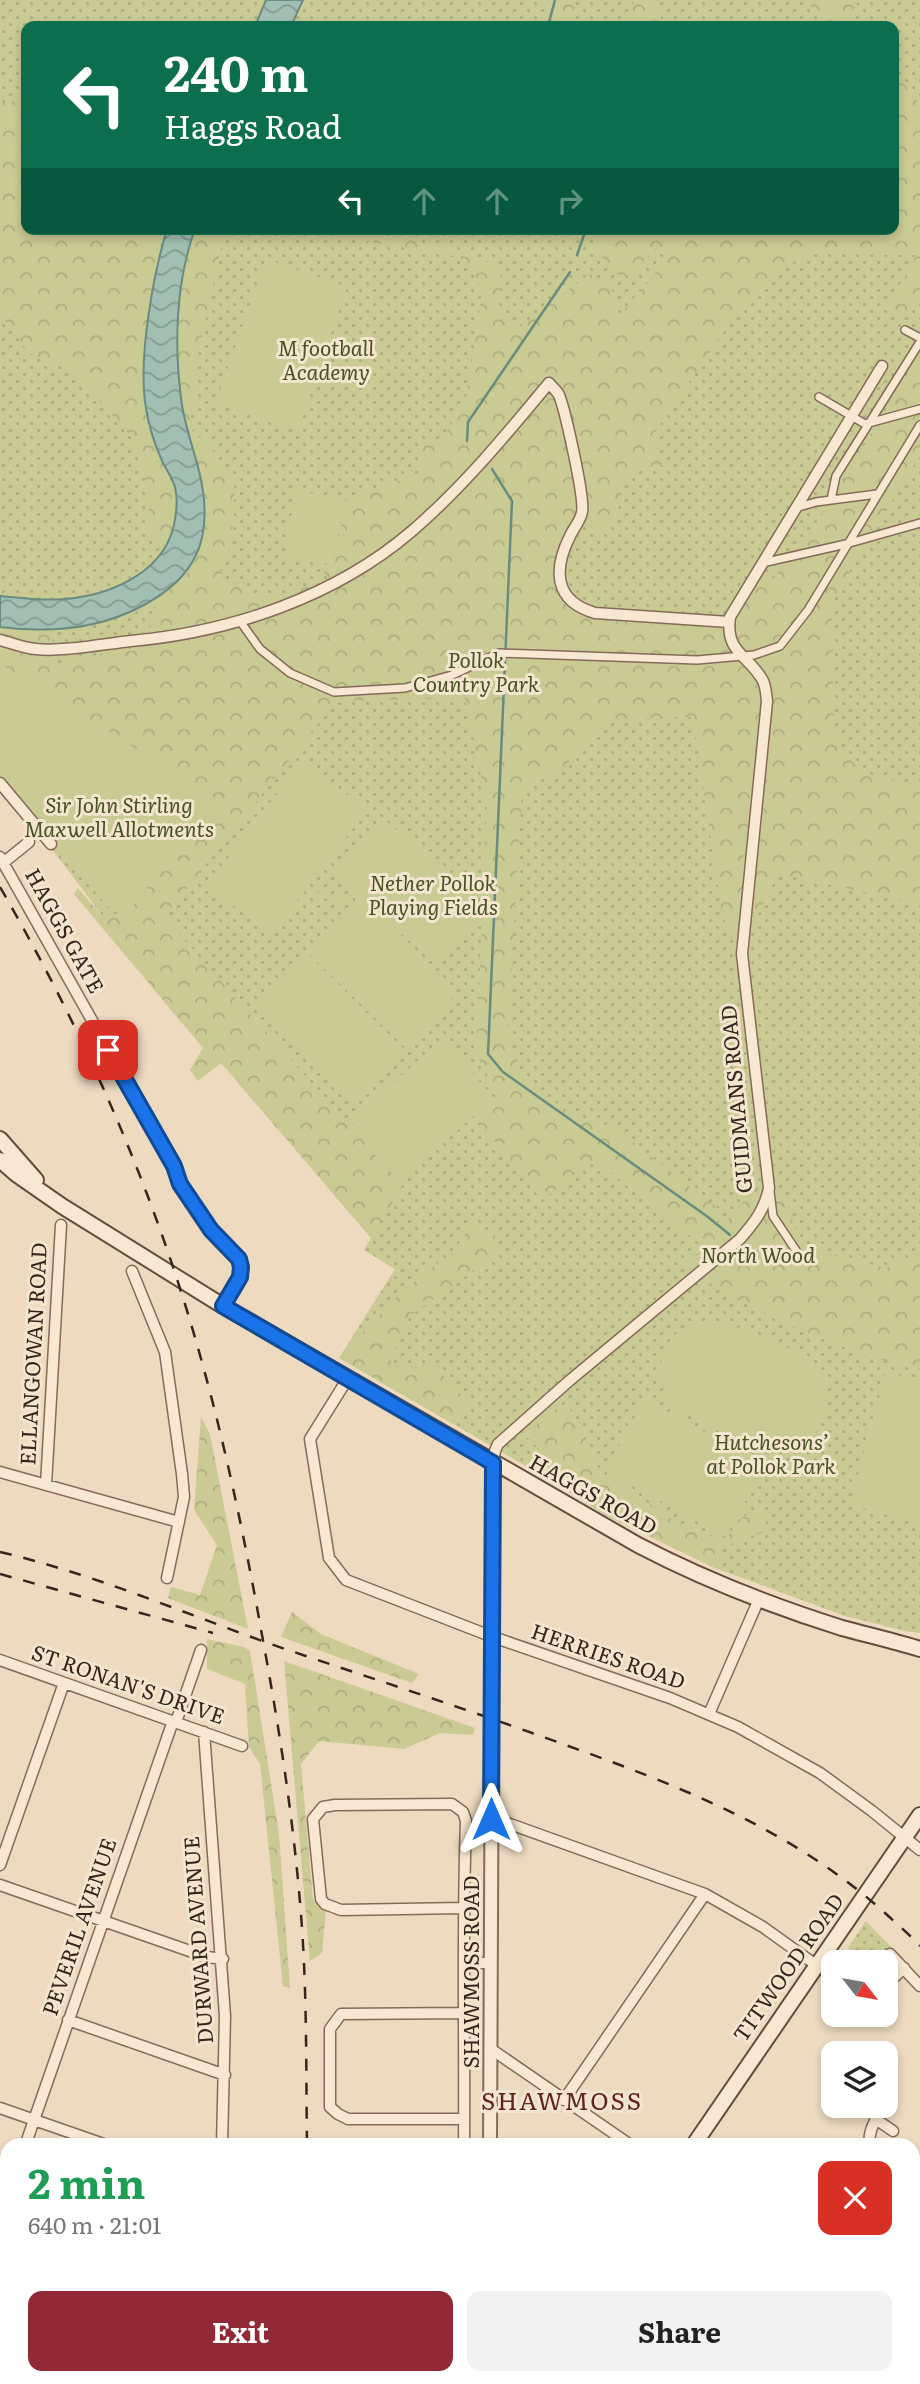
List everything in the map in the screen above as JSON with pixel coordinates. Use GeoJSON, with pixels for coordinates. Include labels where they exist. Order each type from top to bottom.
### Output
{"type":"FeatureCollection","features":[{"type":"Feature","properties":{"kind":"main road","name":"HAGGS ROAD"},"geometry":{"type":"LineString","coordinates":[[0,1139],[57,1202]]}},
{"type":"Feature","properties":{"kind":"main road","name":"HAGGS ROAD"},"geometry":{"type":"LineString","coordinates":[[0,1160],[57,1202],[223,1306],[493,1463],[667,1560],[759,1599],[843,1628],[920,1649]]}},
{"type":"Feature","properties":{"kind":"main road","name":"TITWOOD ROAD"},"geometry":{"type":"LineString","coordinates":[[698,2138],[920,1815]]}},
{"type":"Feature","properties":{"kind":"street"},"geometry":{"type":"LineString","coordinates":[[831,500],[836,476],[920,340],[905,330]]}},
{"type":"Feature","properties":{"kind":"street"},"geometry":{"type":"LineString","coordinates":[[0,640],[36,649],[156,639],[240,621],[311,596],[362,566],[412,531],[493,452],[548,383],[558,394],[579,476],[582,512],[563,550],[559,565],[558,577],[565,595],[584,610],[605,615],[729,622],[732,612],[883,366]]}},
{"type":"Feature","properties":{"kind":"street"},"geometry":{"type":"LineString","coordinates":[[819,397],[864,424],[920,409]]}},
{"type":"Feature","properties":{"kind":"street"},"geometry":{"type":"LineString","coordinates":[[240,621],[260,649],[290,673],[334,692],[405,688],[452,675],[499,653],[697,660],[741,657],[770,651],[790,636],[808,610],[920,425]]}},
{"type":"Feature","properties":{"kind":"street"},"geometry":{"type":"LineString","coordinates":[[796,508],[877,494]]}},
{"type":"Feature","properties":{"kind":"street"},"geometry":{"type":"LineString","coordinates":[[762,563],[846,544],[920,523]]}},
{"type":"Feature","properties":{"kind":"street","name":"GUIDMANS ROAD"},"geometry":{"type":"LineString","coordinates":[[493,1463],[499,1444],[569,1381],[740,1239],[763,1209],[769,1188],[742,954],[767,701],[763,680],[741,657],[729,637],[729,622]]}},
{"type":"Feature","properties":{"kind":"street"},"geometry":{"type":"LineString","coordinates":[[0,783],[51,844]]}},
{"type":"Feature","properties":{"kind":"street","name":"HAGGS GATE"},"geometry":{"type":"LineString","coordinates":[[29,842],[1,860],[174,1166],[180,1184],[211,1230],[239,1259],[240,1277],[223,1306]]}},
{"type":"Feature","properties":{"kind":"street"},"geometry":{"type":"LineString","coordinates":[[769,1188],[774,1216],[797,1252]]}},
{"type":"Feature","properties":{"kind":"street"},"geometry":{"type":"LineString","coordinates":[[57,1202],[61,1225]]}},
{"type":"Feature","properties":{"kind":"street","name":"ELLANGOWAN ROAD"},"geometry":{"type":"LineString","coordinates":[[46,1485],[61,1225]]}},
{"type":"Feature","properties":{"kind":"street"},"geometry":{"type":"LineString","coordinates":[[132,1270],[164,1352],[182,1474],[184,1497],[167,1578]]}},
{"type":"Feature","properties":{"kind":"street","name":"HERRIES ROAD"},"geometry":{"type":"LineString","coordinates":[[348,1378],[310,1439],[329,1558],[337,1571],[353,1584],[709,1714],[761,1739],[820,1773],[920,1850]]}},
{"type":"Feature","properties":{"kind":"street","name":"SHAWMOSS ROAD"},"geometry":{"type":"LineString","coordinates":[[491,2138],[493,1463]]}},
{"type":"Feature","properties":{"kind":"street"},"geometry":{"type":"LineString","coordinates":[[0,1472],[179,1522]]}},
{"type":"Feature","properties":{"kind":"street"},"geometry":{"type":"LineString","coordinates":[[709,1714],[759,1599]]}},
{"type":"Feature","properties":{"kind":"street","name":"PEVERIL AVENUE"},"geometry":{"type":"LineString","coordinates":[[28,2138],[103,1919],[201,1650]]}},
{"type":"Feature","properties":{"kind":"street","name":"ST RONAN'S DRIVE"},"geometry":{"type":"LineString","coordinates":[[0,1660],[242,1746]]}},
{"type":"Feature","properties":{"kind":"street"},"geometry":{"type":"LineString","coordinates":[[0,1865],[64,1683]]}},
{"type":"Feature","properties":{"kind":"street","name":"DURWARD AVENUE"},"geometry":{"type":"LineString","coordinates":[[204,1732],[223,1959],[225,2075],[222,2138]]}},
{"type":"Feature","properties":{"kind":"street"},"geometry":{"type":"LineString","coordinates":[[463,1908],[341,1910],[325,1904],[321,1899],[313,1819],[323,1807],[335,1805],[452,1804],[463,1812],[466,1821],[463,1908],[464,2138]]}},
{"type":"Feature","properties":{"kind":"street"},"geometry":{"type":"LineString","coordinates":[[491,1819],[705,1894],[763,1927],[816,1965]]}},
{"type":"Feature","properties":{"kind":"street"},"geometry":{"type":"LineString","coordinates":[[0,1885],[207,1957],[223,1959]]}},
{"type":"Feature","properties":{"kind":"street"},"geometry":{"type":"LineString","coordinates":[[564,2100],[705,1894]]}},
{"type":"Feature","properties":{"kind":"street"},"geometry":{"type":"LineString","coordinates":[[898,1962],[920,1986]]}},
{"type":"Feature","properties":{"kind":"street"},"geometry":{"type":"LineString","coordinates":[[465,1963],[490,1963]]}},
{"type":"Feature","properties":{"kind":"street"},"geometry":{"type":"LineString","coordinates":[[898,1974],[904,1968]]}},
{"type":"Feature","properties":{"kind":"street"},"geometry":{"type":"LineString","coordinates":[[464,2013],[341,2014],[330,2029],[330,2107],[338,2114],[348,2119],[464,2119]]}},
{"type":"Feature","properties":{"kind":"street"},"geometry":{"type":"LineString","coordinates":[[68,2020],[225,2075]]}},
{"type":"Feature","properties":{"kind":"street"},"geometry":{"type":"LineString","coordinates":[[491,2049],[620,2138]]}},
{"type":"Feature","properties":{"kind":"street"},"geometry":{"type":"LineString","coordinates":[[0,2108],[86,2138]]}},
{"type":"Feature","properties":{"kind":"street"},"geometry":{"type":"LineString","coordinates":[[870,2138],[871,2129],[877,2120],[893,2131]]}},
{"type":"Feature","properties":{"kind":"green space","name":"Pollok Country Park"},"geometry":{"type":"Polygon","coordinates":[[[0,0],[920,0],[920,1633],[845,1616],[715,1568],[605,1515],[339,1358],[395,1269],[364,1250],[371,1238],[142,969],[35,826],[0,785],[0,0]]]}},
{"type":"Feature","properties":{"kind":"green space"},"geometry":{"type":"Polygon","coordinates":[[[549,0],[577,0],[571,21],[544,21],[549,0]]]}},
{"type":"Feature","properties":{"kind":"green space"},"geometry":{"type":"Polygon","coordinates":[[[638,0],[654,0],[662,6],[659,20],[632,21],[633,3],[638,0]]]}},
{"type":"Feature","properties":{"kind":"green space"},"geometry":{"type":"Polygon","coordinates":[[[812,0],[859,0],[850,15],[855,21],[822,21],[810,6],[812,0]]]}},
{"type":"Feature","properties":{"kind":"green space","name":"North Wood"},"geometry":{"type":"Polygon","coordinates":[[[899,78],[920,105],[920,292],[905,318],[900,319],[887,307],[916,255],[816,252],[799,258],[781,270],[750,294],[652,436],[665,465],[647,467],[624,479],[617,513],[606,530],[596,533],[590,526],[574,517],[561,544],[554,570],[556,582],[568,604],[587,616],[606,621],[723,628],[734,625],[734,617],[759,572],[774,579],[784,561],[795,559],[920,354],[920,455],[832,601],[834,726],[845,755],[863,772],[920,788],[920,905],[778,873],[744,944],[734,944],[722,913],[693,717],[613,719],[575,751],[566,765],[522,791],[508,1032],[525,1083],[581,1119],[612,1126],[721,1211],[712,1238],[756,1187],[784,1194],[796,1231],[815,1254],[837,1256],[886,1268],[920,1252],[920,1369],[869,1357],[781,1322],[682,1268],[710,1240],[687,1235],[595,1159],[542,1200],[479,1122],[498,1094],[476,1054],[487,805],[465,698],[336,701],[164,917],[402,1185],[372,1239],[221,1063],[198,1081],[190,1070],[203,1048],[74,894],[78,888],[101,915],[127,913],[215,802],[0,665],[0,629],[52,631],[54,672],[72,667],[72,658],[139,650],[154,619],[154,601],[186,575],[200,549],[204,505],[181,393],[178,352],[182,289],[194,235],[224,235],[194,376],[194,406],[189,413],[194,437],[205,438],[234,481],[234,515],[228,553],[220,560],[221,575],[247,591],[266,597],[287,594],[315,582],[323,593],[335,584],[318,566],[333,567],[346,500],[422,472],[417,448],[444,437],[466,397],[482,293],[476,276],[460,257],[330,235],[384,235],[455,249],[499,267],[503,289],[497,308],[517,329],[589,274],[612,284],[615,319],[652,277],[665,255],[658,246],[631,275],[621,275],[595,253],[594,235],[899,235],[899,78]]]}},
{"type":"Feature","properties":{"kind":"green space"},"geometry":{"type":"Polygon","coordinates":[[[21,99],[21,235],[165,235],[152,291],[144,359],[145,400],[168,474],[175,511],[173,530],[164,549],[151,540],[149,535],[148,492],[139,454],[132,438],[74,370],[30,354],[0,314],[0,104],[21,99]]]}},
{"type":"Feature","properties":{"kind":"green space"},"geometry":{"type":"Polygon","coordinates":[[[266,259],[347,287],[298,430],[216,402],[266,259]]]}},
{"type":"Feature","properties":{"kind":"green space"},"geometry":{"type":"Polygon","coordinates":[[[296,491],[345,499],[332,565],[284,557],[296,491]]]}},
{"type":"Feature","properties":{"kind":"green space","name":"Sir John Stirling Maxwell Allotments"},"geometry":{"type":"Polygon","coordinates":[[[0,664],[221,802],[122,914],[109,908],[0,781],[0,664]]]}},
{"type":"Feature","properties":{"kind":"green space"},"geometry":{"type":"Polygon","coordinates":[[[303,760],[367,810],[271,935],[207,885],[303,760]]]}},
{"type":"Feature","properties":{"kind":"green space","name":"Nether Pollok Playing Fields"},"geometry":{"type":"Polygon","coordinates":[[[384,819],[488,910],[438,966],[335,875],[384,819]]]}},
{"type":"Feature","properties":{"kind":"green space"},"geometry":{"type":"Polygon","coordinates":[[[309,890],[353,898],[353,903],[357,900],[455,995],[405,1047],[307,952],[353,904],[308,895],[309,890]]]}},
{"type":"Feature","properties":{"kind":"green space"},"geometry":{"type":"Polygon","coordinates":[[[304,953],[403,1048],[353,1100],[254,1004],[304,953]]]}},
{"type":"Feature","properties":{"kind":"green space"},"geometry":{"type":"Polygon","coordinates":[[[442,1039],[494,1098],[402,1179],[350,1121],[442,1039]]]}},
{"type":"Feature","properties":{"kind":"green space"},"geometry":{"type":"Polygon","coordinates":[[[470,1226],[495,1233],[495,1255],[410,1316],[390,1361],[410,1371],[430,1361],[468,1403],[455,1425],[339,1358],[396,1297],[436,1264],[449,1259],[470,1226]]]}},
{"type":"Feature","properties":{"kind":"green space"},"geometry":{"type":"Polygon","coordinates":[[[703,1321],[719,1322],[753,1333],[812,1362],[826,1389],[826,1404],[823,1419],[806,1443],[793,1450],[777,1453],[756,1450],[683,1413],[668,1400],[660,1372],[664,1352],[675,1335],[703,1321]]]}},
{"type":"Feature","properties":{"kind":"green space"},"geometry":{"type":"Polygon","coordinates":[[[886,1372],[920,1381],[920,1523],[850,1505],[886,1372]]]}},
{"type":"Feature","properties":{"kind":"green space"},"geometry":{"type":"Polygon","coordinates":[[[645,1399],[765,1465],[726,1537],[605,1471],[645,1399]]]}},
{"type":"Feature","properties":{"kind":"green space"},"geometry":{"type":"Polygon","coordinates":[[[567,1403],[600,1471],[678,1523],[718,1539],[727,1539],[733,1527],[743,1517],[762,1512],[766,1523],[764,1532],[724,1547],[715,1568],[606,1515],[531,1469],[541,1450],[525,1436],[546,1416],[567,1403]]]}},
{"type":"Feature","properties":{"kind":"green space"},"geometry":{"type":"Polygon","coordinates":[[[201,1417],[210,1434],[248,1629],[168,1598],[171,1587],[200,1595],[217,1545],[194,1510],[201,1417]]]}},
{"type":"Feature","properties":{"kind":"green space"},"geometry":{"type":"Polygon","coordinates":[[[292,1612],[321,1634],[419,1674],[412,1683],[281,1637],[292,1612]]]}},
{"type":"Feature","properties":{"kind":"green space"},"geometry":{"type":"Polygon","coordinates":[[[207,1639],[244,1647],[250,1651],[279,1834],[290,1988],[283,1986],[260,1764],[249,1747],[245,1684],[207,1669],[207,1639]]]}},
{"type":"Feature","properties":{"kind":"green space"},"geometry":{"type":"Polygon","coordinates":[[[284,1661],[475,1728],[473,1735],[440,1733],[404,1749],[319,1741],[301,1764],[313,1900],[326,1910],[322,1953],[310,1961],[284,1661]]]}},
{"type":"Feature","properties":{"kind":"green space"},"geometry":{"type":"Polygon","coordinates":[[[866,1921],[892,1948],[851,1950],[848,1948],[866,1921]]]}},
{"type":"Feature","properties":{"kind":"water"},"geometry":{"type":"Polygon","coordinates":[[[266,0],[303,0],[293,21],[257,21],[266,0]]]}},
{"type":"Feature","properties":{"kind":"water"},"geometry":{"type":"Polygon","coordinates":[[[166,235],[193,235],[180,291],[177,334],[182,408],[204,498],[205,518],[197,554],[188,569],[160,596],[123,615],[72,628],[36,630],[0,627],[0,596],[56,600],[114,588],[144,571],[157,559],[166,545],[175,519],[176,492],[152,434],[146,410],[144,383],[148,315],[166,235]]]}},
{"type":"Feature","properties":{"kind":"waterway"},"geometry":{"type":"LineString","coordinates":[[549,21],[555,0]]}},
{"type":"Feature","properties":{"kind":"waterway"},"geometry":{"type":"LineString","coordinates":[[577,255],[584,235]]}},
{"type":"Feature","properties":{"kind":"waterway"},"geometry":{"type":"LineString","coordinates":[[467,441],[468,422],[570,272]]}},
{"type":"Feature","properties":{"kind":"waterway"},"geometry":{"type":"LineString","coordinates":[[492,469],[512,501],[488,1054],[503,1072],[730,1235]]}},
{"type":"Feature","properties":{"kind":"railway"},"geometry":{"type":"LineString","coordinates":[[0,887],[80,1038],[126,1141],[184,1301],[218,1425],[254,1593],[291,1817],[304,1955],[307,2138]]}},
{"type":"Feature","properties":{"kind":"railway"},"geometry":{"type":"LineString","coordinates":[[0,1552],[108,1584],[285,1649],[560,1743],[690,1793],[772,1833],[811,1857],[849,1883],[920,1946]]}},
{"type":"Feature","properties":{"kind":"railway"},"geometry":{"type":"LineString","coordinates":[[0,1574],[213,1633]]}},
{"type":"Feature","properties":{"kind":"district","name":"SHAWMOSS"},"geometry":{"type":"Point","coordinates":[562,2102]}},
{"type":"Feature","properties":{"kind":"route"},"geometry":{"type":"LineString","coordinates":[[108,1050],[174,1166],[180,1184],[211,1230],[239,1259],[240,1277],[223,1306],[493,1463],[491,1819]]}},
{"type":"Feature","properties":{"kind":"park label","name":"M football Academy"},"geometry":{"type":"Point","coordinates":[326,361]}},
{"type":"Feature","properties":{"kind":"park label","name":"Hutchesons’ at Pollok Park"},"geometry":{"type":"Point","coordinates":[771,1455]}}]}
